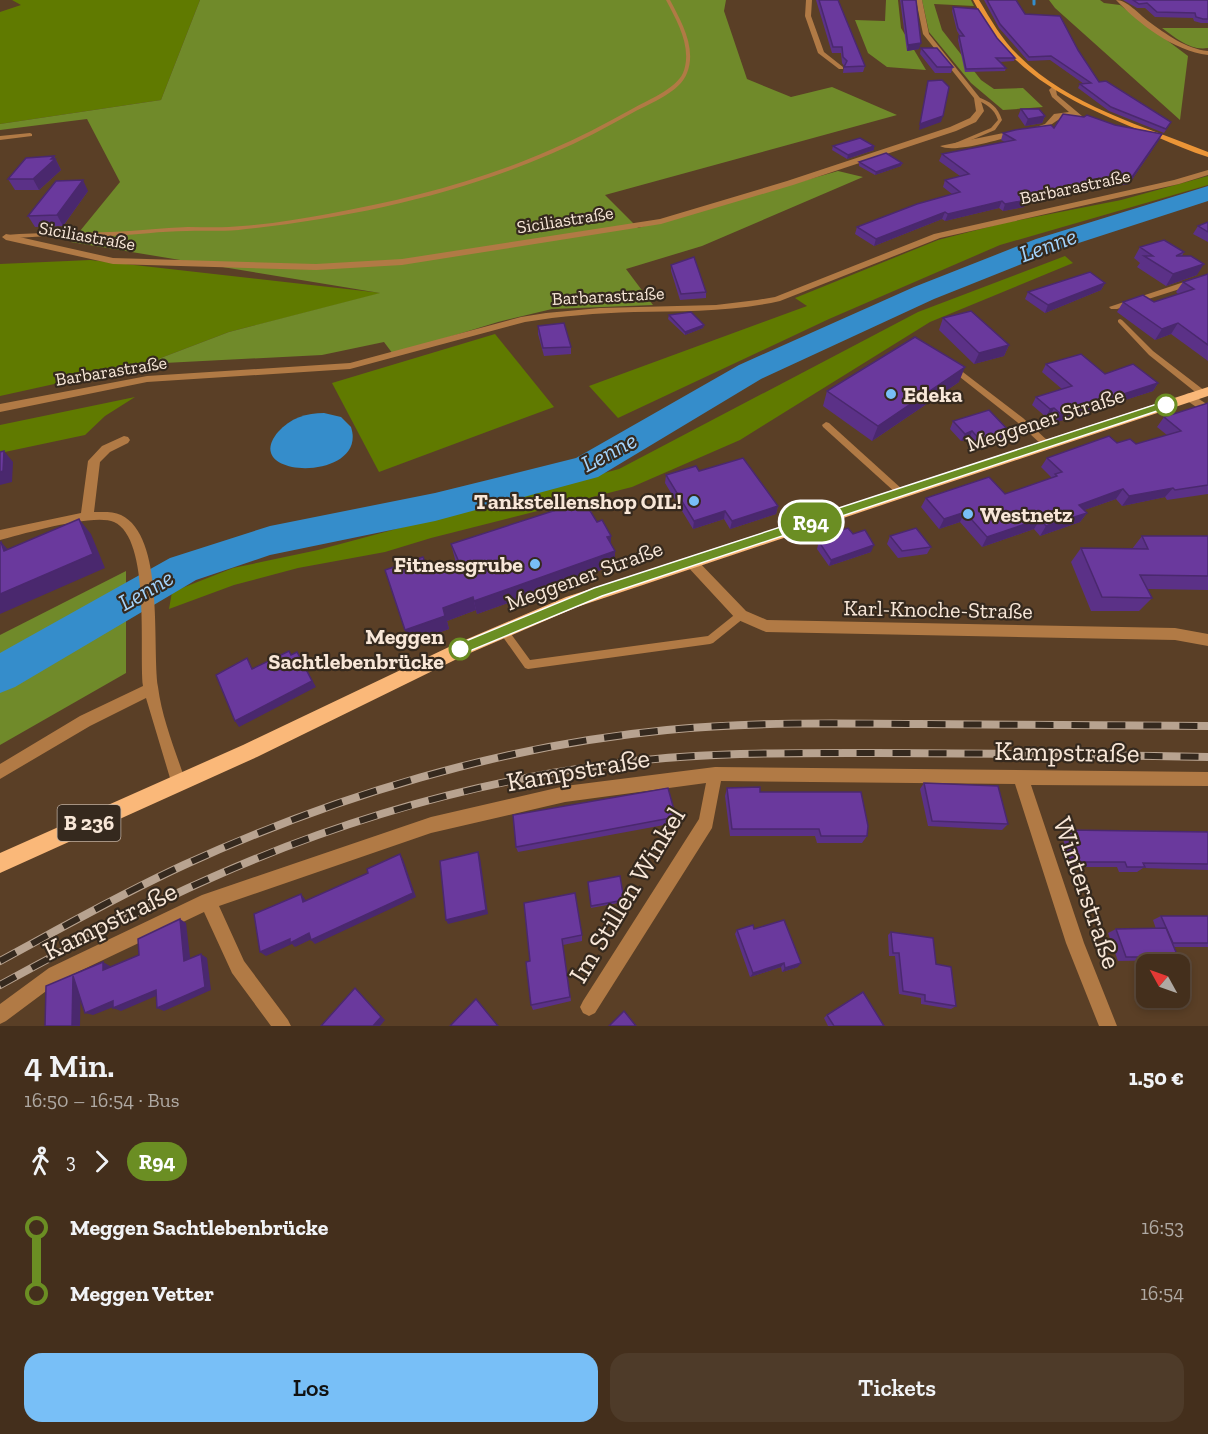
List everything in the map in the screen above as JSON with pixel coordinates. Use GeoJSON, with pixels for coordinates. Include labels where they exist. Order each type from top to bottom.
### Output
{"type":"FeatureCollection","features":[{"type":"Feature","properties":{"kind":"main road"},"geometry":{"type":"LineString","coordinates":[[976,0],[996,34],[1014,57],[1055,87],[1092,109],[1208,155]]}},
{"type":"Feature","properties":{"kind":"main road","name":"Meggener Straße"},"geometry":{"type":"LineString","coordinates":[[0,863],[249,751],[503,630],[598,592],[1200,393]]}},
{"type":"Feature","properties":{"kind":"street"},"geometry":{"type":"LineString","coordinates":[[809,0],[808,16],[821,53],[841,68]]}},
{"type":"Feature","properties":{"kind":"street"},"geometry":{"type":"LineString","coordinates":[[919,0],[923,26],[930,41],[977,98]]}},
{"type":"Feature","properties":{"kind":"street"},"geometry":{"type":"LineString","coordinates":[[1119,0],[1180,44],[1204,53],[1208,52]]}},
{"type":"Feature","properties":{"kind":"street"},"geometry":{"type":"LineString","coordinates":[[1055,87],[1052,90],[1054,96],[1074,113],[1086,119]]}},
{"type":"Feature","properties":{"kind":"street","name":"Siciliastraße"},"geometry":{"type":"LineString","coordinates":[[6,237],[113,261],[294,267],[402,261],[643,225],[689,214],[967,124],[980,111],[977,98]]}},
{"type":"Feature","properties":{"kind":"street"},"geometry":{"type":"LineString","coordinates":[[944,146],[1006,133],[1044,128],[1051,124],[1057,116],[1074,113]]}},
{"type":"Feature","properties":{"kind":"street"},"geometry":{"type":"LineString","coordinates":[[1110,126],[1159,135]]}},
{"type":"Feature","properties":{"kind":"street","name":"Barbarastraße"},"geometry":{"type":"LineString","coordinates":[[0,408],[147,379],[350,366],[552,314],[611,309],[719,308],[759,303],[777,299],[937,236],[995,220],[1176,182],[1208,172]]}},
{"type":"Feature","properties":{"kind":"street"},"geometry":{"type":"LineString","coordinates":[[1114,307],[1208,277]]}},
{"type":"Feature","properties":{"kind":"street"},"geometry":{"type":"LineString","coordinates":[[1200,393],[1208,411]]}},
{"type":"Feature","properties":{"kind":"street"},"geometry":{"type":"LineString","coordinates":[[87,517],[94,462],[106,449],[124,440]]}},
{"type":"Feature","properties":{"kind":"street"},"geometry":{"type":"LineString","coordinates":[[0,535],[87,517],[110,517],[128,524],[140,543],[145,559],[148,667],[151,689],[178,783]]}},
{"type":"Feature","properties":{"kind":"street","name":"Karl-Knoche-Straße"},"geometry":{"type":"LineString","coordinates":[[691,562],[741,615],[766,626],[1175,634],[1208,639]]}},
{"type":"Feature","properties":{"kind":"street"},"geometry":{"type":"LineString","coordinates":[[0,772],[86,721],[151,689]]}},
{"type":"Feature","properties":{"kind":"street","name":"Kampstraße"},"geometry":{"type":"LineString","coordinates":[[0,1015],[55,974],[208,901],[431,825],[565,794],[715,774],[1208,779]]}},
{"type":"Feature","properties":{"kind":"street","name":"Im Stillen Winkel"},"geometry":{"type":"LineString","coordinates":[[589,1007],[705,822],[715,774]]}},
{"type":"Feature","properties":{"kind":"street","name":"Winterstraße"},"geometry":{"type":"LineString","coordinates":[[1020,777],[1075,943],[1108,1026]]}},
{"type":"Feature","properties":{"kind":"street"},"geometry":{"type":"LineString","coordinates":[[208,901],[238,966],[282,1026]]}},
{"type":"Feature","properties":{"kind":"lane"},"geometry":{"type":"LineString","coordinates":[[6,237],[249,228],[394,201],[506,171],[601,129],[679,81],[685,74],[688,49],[685,35],[668,0]]}},
{"type":"Feature","properties":{"kind":"lane"},"geometry":{"type":"LineString","coordinates":[[956,145],[993,129],[1000,120],[998,111],[992,105],[977,98]]}},
{"type":"Feature","properties":{"kind":"lane"},"geometry":{"type":"LineString","coordinates":[[0,138],[30,135]]}},
{"type":"Feature","properties":{"kind":"lane"},"geometry":{"type":"LineString","coordinates":[[1120,321],[1150,353],[1200,393]]}},
{"type":"Feature","properties":{"kind":"lane"},"geometry":{"type":"LineString","coordinates":[[948,364],[974,382],[1045,443]]}},
{"type":"Feature","properties":{"kind":"lane"},"geometry":{"type":"LineString","coordinates":[[826,425],[900,492]]}},
{"type":"Feature","properties":{"kind":"lane"},"geometry":{"type":"LineString","coordinates":[[503,630],[528,665],[710,640],[741,615]]}},
{"type":"Feature","properties":{"kind":"green space"},"geometry":{"type":"Polygon","coordinates":[[[12,0],[200,0],[161,100],[0,124],[0,12],[21,5],[12,0]]]}},
{"type":"Feature","properties":{"kind":"green space"},"geometry":{"type":"Polygon","coordinates":[[[200,0],[726,0],[724,11],[747,79],[791,97],[832,87],[897,115],[605,195],[638,228],[838,171],[863,177],[702,246],[626,269],[653,305],[552,309],[498,322],[393,354],[384,342],[322,355],[145,364],[229,332],[380,293],[71,242],[120,182],[87,119],[0,130],[0,124],[161,100],[200,0]]]}},
{"type":"Feature","properties":{"kind":"green space"},"geometry":{"type":"Polygon","coordinates":[[[886,0],[898,0],[901,28],[926,70],[887,67],[868,53],[855,20],[885,21],[886,0]]]}},
{"type":"Feature","properties":{"kind":"green space"},"geometry":{"type":"Polygon","coordinates":[[[922,0],[971,0],[974,6],[934,4],[942,30],[981,80],[994,89],[1023,88],[1043,107],[1003,110],[971,83],[929,32],[922,0]]]}},
{"type":"Feature","properties":{"kind":"green space"},"geometry":{"type":"Polygon","coordinates":[[[1049,0],[1100,0],[1104,3],[1120,5],[1188,56],[1180,120],[1055,8],[1049,0]]]}},
{"type":"Feature","properties":{"kind":"green space"},"geometry":{"type":"Polygon","coordinates":[[[1162,28],[1208,28],[1208,48],[1189,46],[1162,28]]]}},
{"type":"Feature","properties":{"kind":"green space"},"geometry":{"type":"Polygon","coordinates":[[[1208,176],[1208,185],[1000,245],[829,319],[618,418],[589,386],[807,306],[795,298],[938,240],[1004,223],[1121,200],[1208,176]]]}},
{"type":"Feature","properties":{"kind":"green space"},"geometry":{"type":"Polygon","coordinates":[[[1065,256],[1073,263],[930,322],[740,440],[632,487],[431,538],[385,552],[298,568],[234,585],[169,609],[172,592],[233,568],[318,550],[619,469],[918,312],[1065,256]]]}},
{"type":"Feature","properties":{"kind":"green space"},"geometry":{"type":"Polygon","coordinates":[[[90,260],[382,293],[229,332],[145,364],[0,396],[0,264],[90,260]]]}},
{"type":"Feature","properties":{"kind":"green space"},"geometry":{"type":"Polygon","coordinates":[[[495,334],[554,407],[379,472],[332,383],[495,334]]]}},
{"type":"Feature","properties":{"kind":"green space"},"geometry":{"type":"Polygon","coordinates":[[[135,397],[105,416],[85,435],[0,453],[0,425],[135,397]]]}},
{"type":"Feature","properties":{"kind":"green space"},"geometry":{"type":"Polygon","coordinates":[[[126,571],[126,673],[0,745],[0,635],[126,571]]]}},
{"type":"Feature","properties":{"kind":"water"},"geometry":{"type":"Polygon","coordinates":[[[324,413],[341,417],[351,427],[351,445],[342,458],[325,465],[306,468],[288,466],[275,459],[270,448],[283,427],[299,417],[324,413]]]}},
{"type":"Feature","properties":{"kind":"building"},"geometry":{"type":"Polygon","coordinates":[[[819,0],[838,0],[865,66],[844,67],[847,61],[843,57],[842,47],[833,47],[819,0]]]}},
{"type":"Feature","properties":{"kind":"building"},"geometry":{"type":"Polygon","coordinates":[[[902,0],[916,0],[921,43],[908,45],[902,0]]]}},
{"type":"Feature","properties":{"kind":"building"},"geometry":{"type":"Polygon","coordinates":[[[987,0],[1016,0],[1025,14],[1060,16],[1078,50],[1099,82],[1106,81],[1171,122],[1166,129],[1111,107],[1080,84],[1091,83],[1051,56],[1029,57],[1000,24],[987,0]]]}},
{"type":"Feature","properties":{"kind":"building"},"geometry":{"type":"Polygon","coordinates":[[[1133,0],[1208,0],[1208,19],[1196,17],[1195,13],[1157,12],[1147,3],[1139,4],[1133,0]]]}},
{"type":"Feature","properties":{"kind":"building"},"geometry":{"type":"Polygon","coordinates":[[[953,7],[978,9],[997,38],[1015,58],[996,58],[1006,68],[966,69],[959,36],[964,36],[958,28],[953,7]]]}},
{"type":"Feature","properties":{"kind":"building"},"geometry":{"type":"Polygon","coordinates":[[[921,48],[937,48],[953,67],[937,67],[921,48]]]}},
{"type":"Feature","properties":{"kind":"building"},"geometry":{"type":"Polygon","coordinates":[[[942,80],[949,87],[943,116],[920,124],[928,81],[942,80]]]}},
{"type":"Feature","properties":{"kind":"building"},"geometry":{"type":"Polygon","coordinates":[[[1021,109],[1039,109],[1045,116],[1028,119],[1021,109]]]}},
{"type":"Feature","properties":{"kind":"building"},"geometry":{"type":"Polygon","coordinates":[[[1063,114],[1084,117],[1087,115],[1115,125],[1162,134],[1132,177],[1041,191],[1043,192],[1023,196],[1027,200],[1005,204],[1002,201],[948,214],[945,212],[876,239],[857,227],[917,204],[960,192],[945,180],[969,174],[942,154],[1015,140],[1003,133],[1015,130],[1051,125],[1054,128],[1063,114]]]}},
{"type":"Feature","properties":{"kind":"building"},"geometry":{"type":"Polygon","coordinates":[[[860,138],[874,146],[848,155],[833,146],[860,138]]]}},
{"type":"Feature","properties":{"kind":"building"},"geometry":{"type":"Polygon","coordinates":[[[886,153],[902,163],[876,172],[859,162],[886,153]]]}},
{"type":"Feature","properties":{"kind":"building"},"geometry":{"type":"Polygon","coordinates":[[[54,156],[51,159],[55,159],[33,179],[8,179],[26,158],[54,156]]]}},
{"type":"Feature","properties":{"kind":"building"},"geometry":{"type":"Polygon","coordinates":[[[83,180],[57,215],[28,216],[56,181],[83,180]]]}},
{"type":"Feature","properties":{"kind":"building"},"geometry":{"type":"Polygon","coordinates":[[[1208,222],[1208,232],[1198,226],[1208,222]]]}},
{"type":"Feature","properties":{"kind":"building"},"geometry":{"type":"Polygon","coordinates":[[[1164,240],[1184,252],[1176,256],[1191,256],[1204,264],[1173,274],[1144,256],[1153,256],[1140,247],[1164,240]]]}},
{"type":"Feature","properties":{"kind":"building"},"geometry":{"type":"Polygon","coordinates":[[[694,257],[706,292],[681,294],[671,265],[694,257]]]}},
{"type":"Feature","properties":{"kind":"building"},"geometry":{"type":"Polygon","coordinates":[[[1090,272],[1105,283],[1048,305],[1028,292],[1090,272]]]}},
{"type":"Feature","properties":{"kind":"building"},"geometry":{"type":"Polygon","coordinates":[[[1208,274],[1208,345],[1178,323],[1162,329],[1123,302],[1143,295],[1154,302],[1194,289],[1183,282],[1208,274]]]}},
{"type":"Feature","properties":{"kind":"building"},"geometry":{"type":"Polygon","coordinates":[[[971,311],[1009,345],[979,353],[943,318],[971,311]]]}},
{"type":"Feature","properties":{"kind":"building"},"geometry":{"type":"Polygon","coordinates":[[[691,312],[704,325],[685,332],[669,315],[691,312]]]}},
{"type":"Feature","properties":{"kind":"building"},"geometry":{"type":"Polygon","coordinates":[[[564,323],[571,347],[543,348],[538,326],[564,323]]]}},
{"type":"Feature","properties":{"kind":"building","name":"Edeka"},"geometry":{"type":"Polygon","coordinates":[[[915,337],[965,367],[878,426],[827,391],[915,337]]]}},
{"type":"Feature","properties":{"kind":"building"},"geometry":{"type":"Polygon","coordinates":[[[1081,354],[1105,374],[1133,364],[1158,383],[1061,414],[1054,408],[1050,409],[1036,397],[1072,386],[1046,364],[1081,354]]]}},
{"type":"Feature","properties":{"kind":"building"},"geometry":{"type":"Polygon","coordinates":[[[1208,403],[1208,485],[1175,490],[1173,488],[1129,496],[1123,489],[1079,505],[1087,513],[1046,526],[1040,519],[987,537],[965,512],[944,519],[926,498],[989,477],[1005,494],[1057,476],[1055,474],[1062,472],[1047,458],[1109,436],[1117,443],[1130,439],[1136,444],[1181,431],[1164,417],[1208,403]]]}},
{"type":"Feature","properties":{"kind":"building"},"geometry":{"type":"Polygon","coordinates":[[[989,410],[1009,431],[980,440],[972,431],[965,434],[953,421],[989,410]]]}},
{"type":"Feature","properties":{"kind":"building"},"geometry":{"type":"Polygon","coordinates":[[[4,451],[3,471],[0,472],[0,452],[4,451]]]}},
{"type":"Feature","properties":{"kind":"building"},"geometry":{"type":"Polygon","coordinates":[[[743,458],[778,506],[732,521],[725,511],[694,521],[666,475],[696,466],[699,471],[743,458]]]}},
{"type":"Feature","properties":{"kind":"building"},"geometry":{"type":"Polygon","coordinates":[[[584,501],[597,522],[602,520],[611,536],[607,537],[615,551],[474,601],[473,597],[443,608],[445,616],[405,630],[385,570],[423,557],[429,572],[459,562],[451,544],[584,501]]]}},
{"type":"Feature","properties":{"kind":"building"},"geometry":{"type":"Polygon","coordinates":[[[79,519],[93,554],[0,594],[1,542],[4,551],[79,519]]]}},
{"type":"Feature","properties":{"kind":"building"},"geometry":{"type":"Polygon","coordinates":[[[848,528],[853,534],[865,530],[874,545],[831,560],[819,542],[823,541],[820,537],[848,528]]]}},
{"type":"Feature","properties":{"kind":"building"},"geometry":{"type":"Polygon","coordinates":[[[916,528],[931,547],[902,551],[890,536],[916,528]]]}},
{"type":"Feature","properties":{"kind":"building"},"geometry":{"type":"Polygon","coordinates":[[[1142,536],[1208,536],[1208,576],[1140,575],[1152,598],[1102,597],[1081,548],[1148,549],[1142,536]]]}},
{"type":"Feature","properties":{"kind":"building"},"geometry":{"type":"Polygon","coordinates":[[[289,651],[291,655],[297,652],[312,681],[235,721],[216,675],[247,658],[252,669],[289,651]]]}},
{"type":"Feature","properties":{"kind":"building"},"geometry":{"type":"Polygon","coordinates":[[[924,783],[998,786],[1008,824],[932,821],[924,783]]]}},
{"type":"Feature","properties":{"kind":"building"},"geometry":{"type":"Polygon","coordinates":[[[760,787],[760,792],[861,792],[868,826],[867,836],[821,836],[819,829],[732,829],[727,788],[760,787]]]}},
{"type":"Feature","properties":{"kind":"building"},"geometry":{"type":"Polygon","coordinates":[[[668,788],[676,817],[516,847],[513,815],[668,788]]]}},
{"type":"Feature","properties":{"kind":"building"},"geometry":{"type":"Polygon","coordinates":[[[1068,830],[1208,832],[1208,864],[1143,863],[1145,867],[1127,867],[1125,862],[1079,862],[1068,830]]]}},
{"type":"Feature","properties":{"kind":"building"},"geometry":{"type":"Polygon","coordinates":[[[478,852],[486,910],[446,920],[440,861],[478,852]]]}},
{"type":"Feature","properties":{"kind":"building"},"geometry":{"type":"Polygon","coordinates":[[[400,854],[413,893],[311,940],[309,933],[290,943],[290,939],[260,952],[254,914],[301,894],[303,902],[368,873],[367,869],[400,854]]]}},
{"type":"Feature","properties":{"kind":"building"},"geometry":{"type":"Polygon","coordinates":[[[620,876],[624,900],[591,906],[588,882],[620,876]]]}},
{"type":"Feature","properties":{"kind":"building"},"geometry":{"type":"Polygon","coordinates":[[[575,893],[582,935],[562,939],[570,997],[531,1005],[526,962],[530,961],[524,903],[575,893]]]}},
{"type":"Feature","properties":{"kind":"building"},"geometry":{"type":"Polygon","coordinates":[[[1161,916],[1208,916],[1208,943],[1173,943],[1161,916]]]}},
{"type":"Feature","properties":{"kind":"building"},"geometry":{"type":"Polygon","coordinates":[[[180,919],[184,961],[201,954],[205,987],[157,1008],[156,990],[113,1008],[113,1001],[85,1013],[73,976],[72,1026],[45,1026],[46,986],[103,962],[103,970],[139,955],[138,939],[180,919]]]}},
{"type":"Feature","properties":{"kind":"building"},"geometry":{"type":"Polygon","coordinates":[[[784,920],[801,963],[785,968],[784,963],[753,973],[737,930],[753,925],[754,929],[784,920]]]}},
{"type":"Feature","properties":{"kind":"building"},"geometry":{"type":"Polygon","coordinates":[[[1166,928],[1177,954],[1136,954],[1136,957],[1126,957],[1116,929],[1166,928]]]}},
{"type":"Feature","properties":{"kind":"building"},"geometry":{"type":"Polygon","coordinates":[[[891,932],[933,938],[936,964],[951,967],[956,1006],[925,1001],[925,995],[903,991],[899,953],[893,953],[891,932]]]}},
{"type":"Feature","properties":{"kind":"building"},"geometry":{"type":"Polygon","coordinates":[[[355,988],[381,1017],[373,1026],[321,1026],[355,988]]]}},
{"type":"Feature","properties":{"kind":"building"},"geometry":{"type":"Polygon","coordinates":[[[863,992],[884,1026],[834,1026],[827,1015],[863,992]]]}},
{"type":"Feature","properties":{"kind":"building"},"geometry":{"type":"Polygon","coordinates":[[[476,999],[498,1026],[450,1026],[476,999]]]}},
{"type":"Feature","properties":{"kind":"building"},"geometry":{"type":"Polygon","coordinates":[[[624,1011],[636,1026],[609,1026],[624,1011]]]}},
{"type":"Feature","properties":{"kind":"waterway","name":"Lenne"},"geometry":{"type":"LineString","coordinates":[[0,674],[183,569],[270,541],[435,507],[586,468],[750,372],[924,293],[1045,245],[1164,209],[1208,193]]}},
{"type":"Feature","properties":{"kind":"railway"},"geometry":{"type":"LineString","coordinates":[[0,961],[161,876],[241,840],[359,796],[481,762],[543,748],[667,730],[761,724],[1208,726]]}},
{"type":"Feature","properties":{"kind":"railway"},"geometry":{"type":"LineString","coordinates":[[0,985],[159,902],[261,857],[358,821],[509,781],[644,760],[743,754],[958,753],[1208,757]]}},
{"type":"Feature","properties":{"kind":"bus line","name":"R94"},"geometry":{"type":"LineString","coordinates":[[460,649],[598,592],[1166,405]]}},
{"type":"Feature","properties":{"kind":"place","name":"Edeka"},"geometry":{"type":"Point","coordinates":[891,394]}},
{"type":"Feature","properties":{"kind":"place","name":"Tankstellenshop OIL!"},"geometry":{"type":"Point","coordinates":[694,501]}},
{"type":"Feature","properties":{"kind":"place","name":"Westnetz"},"geometry":{"type":"Point","coordinates":[968,514]}},
{"type":"Feature","properties":{"kind":"place","name":"Fitnessgrube"},"geometry":{"type":"Point","coordinates":[535,564]}},
{"type":"Feature","properties":{"kind":"place","name":"Meggen Sachtlebenbrücke"},"geometry":{"type":"Point","coordinates":[460,649]}}]}
